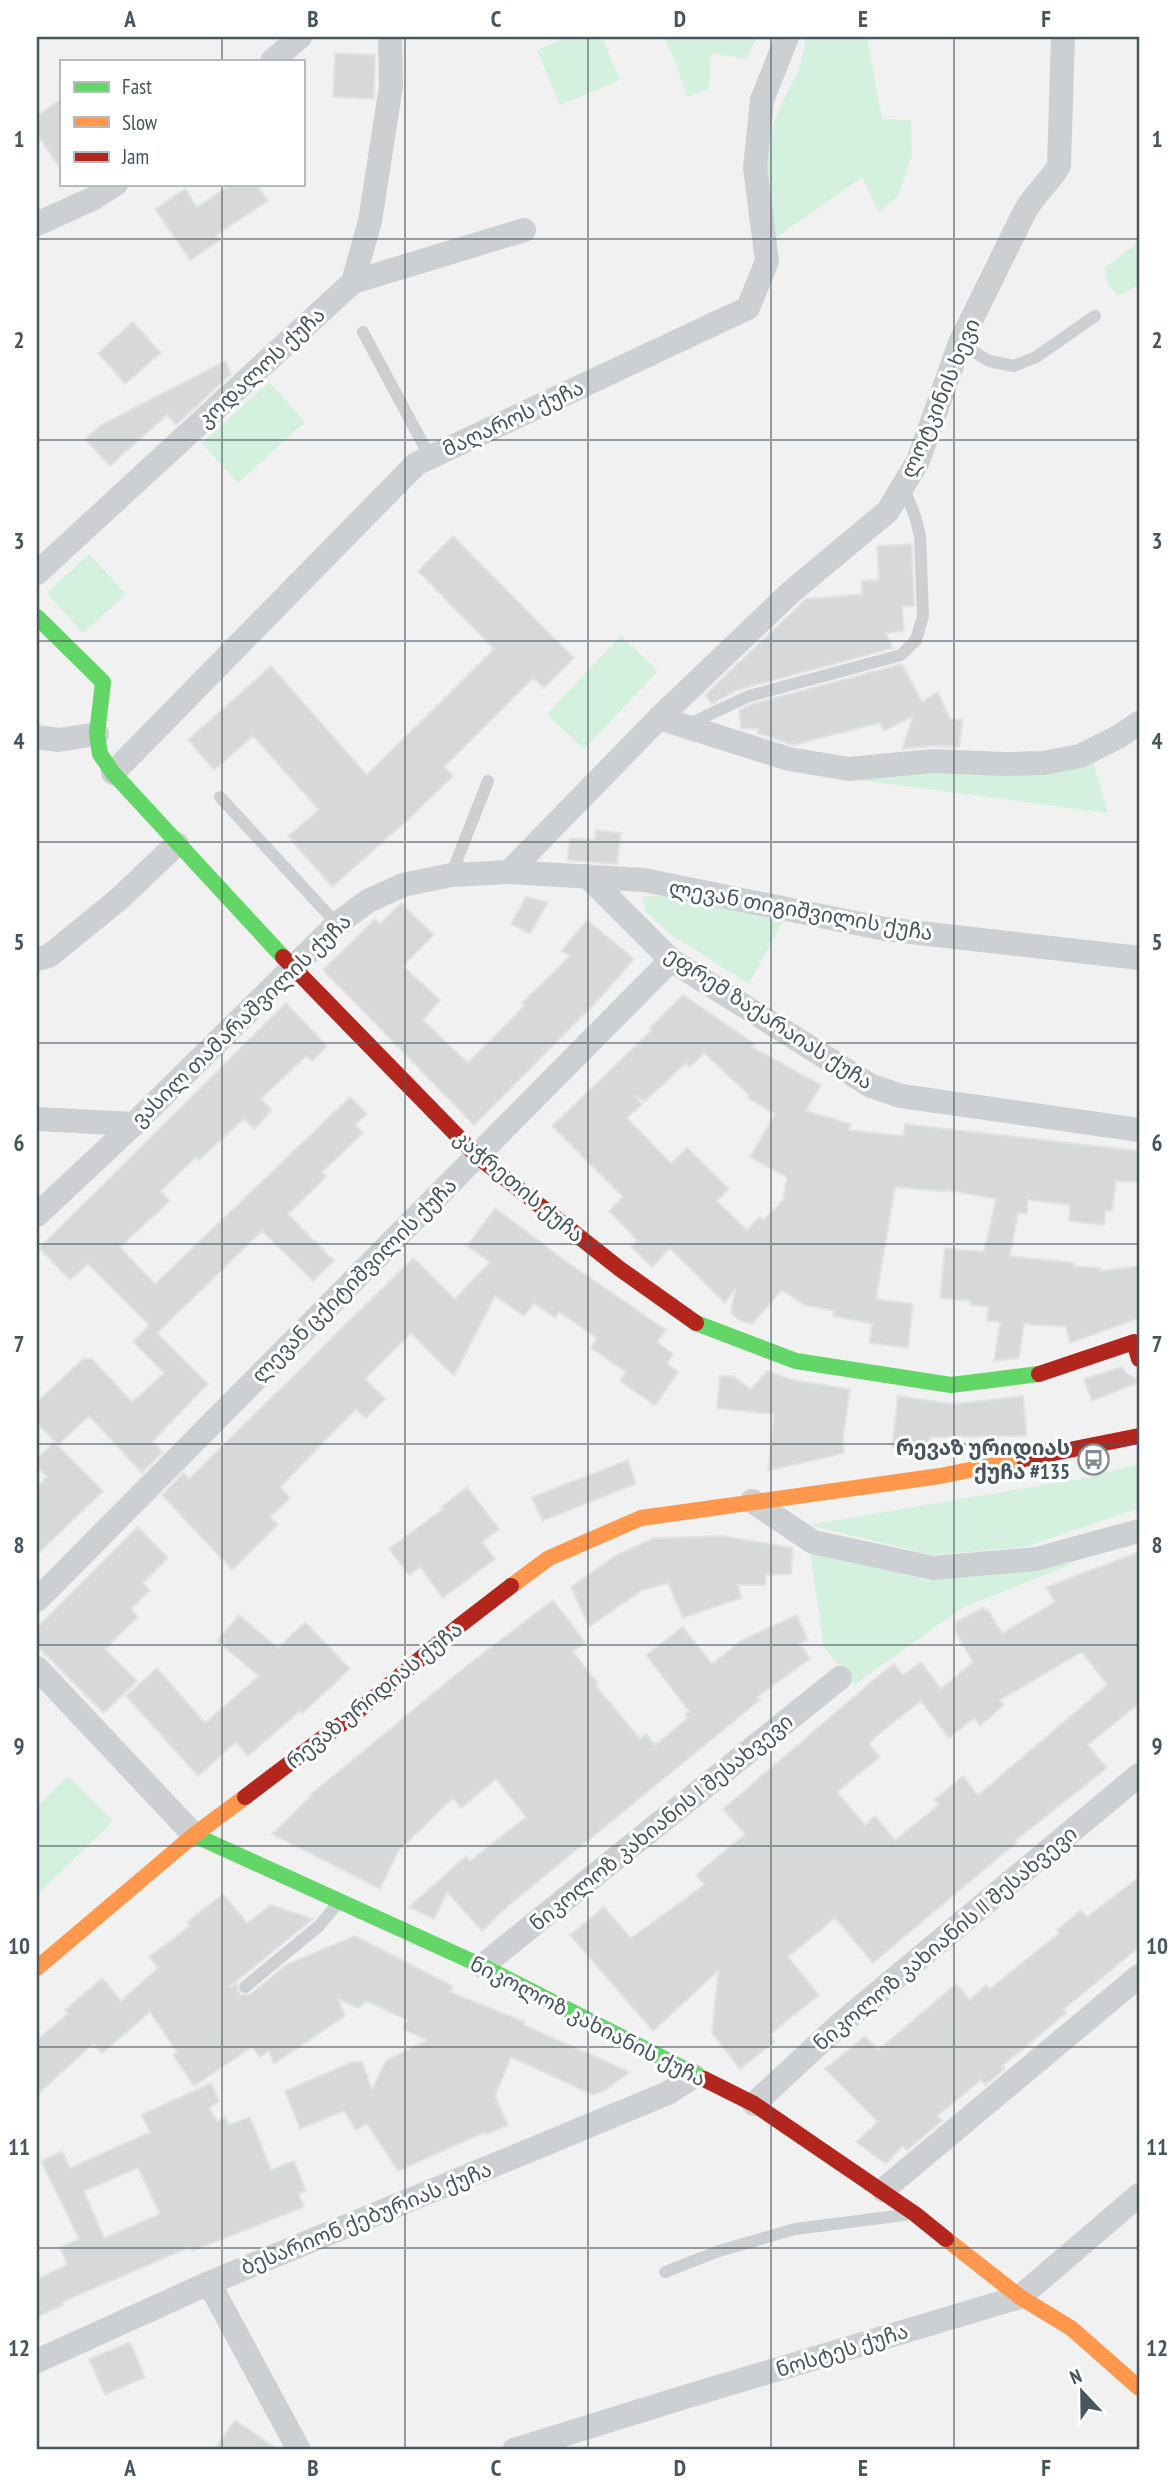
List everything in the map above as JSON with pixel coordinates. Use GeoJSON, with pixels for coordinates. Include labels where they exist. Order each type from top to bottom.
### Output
{"type":"FeatureCollection","features":[{"type":"Feature","properties":{"kind":"street"},"geometry":{"type":"LineString","coordinates":[[273,60],[300,37]]}},
{"type":"Feature","properties":{"kind":"street"},"geometry":{"type":"LineString","coordinates":[[353,282],[370,221],[391,86],[390,37]]}},
{"type":"Feature","properties":{"kind":"street","name":"მაღაროს ქუჩა"},"geometry":{"type":"LineString","coordinates":[[113,773],[416,464],[748,308],[767,261],[755,169],[762,100],[788,37]]}},
{"type":"Feature","properties":{"kind":"street","name":"ლოტკინის ხევი"},"geometry":{"type":"LineString","coordinates":[[659,718],[791,592],[888,511],[918,461],[960,343],[1034,194],[1048,183],[1059,166],[1063,37]]}},
{"type":"Feature","properties":{"kind":"street"},"geometry":{"type":"LineString","coordinates":[[37,224],[94,198],[113,186]]}},
{"type":"Feature","properties":{"kind":"street","name":"კოდალოს ქუჩა"},"geometry":{"type":"LineString","coordinates":[[37,573],[353,282],[524,230]]}},
{"type":"Feature","properties":{"kind":"street","name":"კაჭრეთის ქუჩა"},"geometry":{"type":"LineString","coordinates":[[37,617],[103,682],[97,734],[100,754],[113,773],[177,844],[477,1156],[620,1269],[700,1326],[796,1361],[951,1385],[1034,1376],[1137,1347]]}},
{"type":"Feature","properties":{"kind":"street"},"geometry":{"type":"LineString","coordinates":[[509,872],[659,718],[789,759],[849,769],[933,761],[1043,763],[1080,756],[1139,723]]}},
{"type":"Feature","properties":{"kind":"street"},"geometry":{"type":"LineString","coordinates":[[37,737],[58,740],[97,734]]}},
{"type":"Feature","properties":{"kind":"street"},"geometry":{"type":"LineString","coordinates":[[37,959],[49,956],[119,899],[177,844]]}},
{"type":"Feature","properties":{"kind":"street"},"geometry":{"type":"LineString","coordinates":[[509,872],[587,876]]}},
{"type":"Feature","properties":{"kind":"street","name":"ვასილ თამარაშვილის ქუჩა"},"geometry":{"type":"LineString","coordinates":[[37,1215],[134,1124],[337,924],[368,901],[403,885],[451,875],[509,872]]}},
{"type":"Feature","properties":{"kind":"street","name":"ლევან თიგიშვილის ქუჩა"},"geometry":{"type":"LineString","coordinates":[[587,876],[644,880],[885,929],[1139,958]]}},
{"type":"Feature","properties":{"kind":"street","name":"ეფრემ ზაქარაიას ქუჩა"},"geometry":{"type":"LineString","coordinates":[[587,876],[671,960],[870,1086],[901,1096],[1139,1130]]}},
{"type":"Feature","properties":{"kind":"street","name":"ლევან ცქიტიშვილის ქუჩა"},"geometry":{"type":"LineString","coordinates":[[37,1600],[671,960]]}},
{"type":"Feature","properties":{"kind":"street"},"geometry":{"type":"LineString","coordinates":[[37,1119],[134,1124]]}},
{"type":"Feature","properties":{"kind":"street","name":"რევაზ ურიდიას ქუჩა"},"geometry":{"type":"LineString","coordinates":[[37,1968],[194,1835],[357,1712],[458,1626],[549,1558],[641,1518],[940,1476],[1139,1436]]}},
{"type":"Feature","properties":{"kind":"street"},"geometry":{"type":"LineString","coordinates":[[752,1501],[813,1542],[933,1567],[1036,1559],[1139,1531]]}},
{"type":"Feature","properties":{"kind":"street","name":"ნიკოლოზ კახიანის ქუჩა"},"geometry":{"type":"LineString","coordinates":[[37,1668],[194,1835],[482,1966],[694,2076],[754,2104],[883,2190],[1020,2297],[1071,2328],[1139,2388]]}},
{"type":"Feature","properties":{"kind":"street","name":"ნიკოლოზ კახიანის I შესახვევი"},"geometry":{"type":"LineString","coordinates":[[482,1966],[840,1678]]}},
{"type":"Feature","properties":{"kind":"street","name":"ნიკოლოზ კახიანის II შესახვევი"},"geometry":{"type":"LineString","coordinates":[[754,2104],[838,2026],[1139,1775]]}},
{"type":"Feature","properties":{"kind":"street"},"geometry":{"type":"LineString","coordinates":[[883,2190],[1139,1976]]}},
{"type":"Feature","properties":{"kind":"street","name":"ბესარიონ ქებურიას ქუჩა"},"geometry":{"type":"LineString","coordinates":[[37,2361],[209,2283],[668,2093],[694,2076]]}},
{"type":"Feature","properties":{"kind":"street","name":"ნოსტეს ქუჩა"},"geometry":{"type":"LineString","coordinates":[[514,2450],[1020,2297],[1139,2195]]}},
{"type":"Feature","properties":{"kind":"street"},"geometry":{"type":"LineString","coordinates":[[209,2283],[299,2450]]}},
{"type":"Feature","properties":{"kind":"lane"},"geometry":{"type":"LineString","coordinates":[[960,343],[989,361],[1014,366],[1036,357],[1095,316]]}},
{"type":"Feature","properties":{"kind":"lane"},"geometry":{"type":"LineString","coordinates":[[363,332],[430,457]]}},
{"type":"Feature","properties":{"kind":"lane"},"geometry":{"type":"LineString","coordinates":[[685,726],[749,696],[901,655],[916,640],[923,616],[919,536],[915,516],[903,486]]}},
{"type":"Feature","properties":{"kind":"lane"},"geometry":{"type":"LineString","coordinates":[[451,875],[488,781]]}},
{"type":"Feature","properties":{"kind":"lane"},"geometry":{"type":"LineString","coordinates":[[220,797],[337,924]]}},
{"type":"Feature","properties":{"kind":"lane"},"geometry":{"type":"LineString","coordinates":[[245,1987],[319,1926],[339,1902]]}},
{"type":"Feature","properties":{"kind":"lane"},"geometry":{"type":"LineString","coordinates":[[666,2272],[719,2250],[795,2229],[915,2214]]}},
{"type":"Feature","properties":{"kind":"green space"},"geometry":{"type":"Polygon","coordinates":[[[568,37],[602,37],[620,80],[560,105],[537,50],[568,37]]]}},
{"type":"Feature","properties":{"kind":"green space"},"geometry":{"type":"Polygon","coordinates":[[[664,37],[757,37],[746,59],[711,53],[709,89],[687,97],[664,37]]]}},
{"type":"Feature","properties":{"kind":"green space"},"geometry":{"type":"Polygon","coordinates":[[[806,37],[867,37],[882,119],[911,120],[912,155],[898,196],[879,212],[862,177],[773,240],[765,185],[766,143],[799,70],[806,37]]]}},
{"type":"Feature","properties":{"kind":"green space"},"geometry":{"type":"Polygon","coordinates":[[[1139,241],[1139,285],[1118,296],[1108,285],[1105,268],[1139,241]]]}},
{"type":"Feature","properties":{"kind":"green space"},"geometry":{"type":"Polygon","coordinates":[[[269,382],[305,422],[238,483],[202,443],[269,382]]]}},
{"type":"Feature","properties":{"kind":"green space"},"geometry":{"type":"Polygon","coordinates":[[[89,554],[126,594],[83,633],[47,593],[89,554]]]}},
{"type":"Feature","properties":{"kind":"green space"},"geometry":{"type":"Polygon","coordinates":[[[621,636],[658,671],[584,749],[547,714],[621,636]]]}},
{"type":"Feature","properties":{"kind":"green space"},"geometry":{"type":"Polygon","coordinates":[[[1093,761],[1108,813],[830,776],[1093,761]]]}},
{"type":"Feature","properties":{"kind":"green space"},"geometry":{"type":"Polygon","coordinates":[[[662,896],[784,919],[749,984],[667,932],[645,911],[642,897],[662,896]]]}},
{"type":"Feature","properties":{"kind":"green space"},"geometry":{"type":"Polygon","coordinates":[[[1139,1464],[1139,1508],[1025,1547],[933,1555],[808,1525],[1090,1477],[1139,1464]]]}},
{"type":"Feature","properties":{"kind":"green space"},"geometry":{"type":"Polygon","coordinates":[[[810,1553],[929,1580],[1075,1563],[962,1608],[854,1685],[824,1647],[810,1553]]]}},
{"type":"Feature","properties":{"kind":"green space"},"geometry":{"type":"Polygon","coordinates":[[[68,1776],[113,1821],[37,1895],[37,1807],[68,1776]]]}},
{"type":"Feature","properties":{"kind":"building"},"geometry":{"type":"Polygon","coordinates":[[[335,53],[375,55],[374,99],[333,97],[335,53]]]}},
{"type":"Feature","properties":{"kind":"building"},"geometry":{"type":"Polygon","coordinates":[[[60,100],[60,168],[37,134],[37,116],[60,100]]]}},
{"type":"Feature","properties":{"kind":"building"},"geometry":{"type":"Polygon","coordinates":[[[229,186],[257,186],[268,201],[216,235],[220,240],[190,260],[155,209],[185,189],[197,207],[229,186]]]}},
{"type":"Feature","properties":{"kind":"building"},"geometry":{"type":"Polygon","coordinates":[[[133,322],[161,353],[125,384],[98,353],[133,322]]]}},
{"type":"Feature","properties":{"kind":"building"},"geometry":{"type":"Polygon","coordinates":[[[225,361],[231,374],[176,425],[167,415],[110,466],[85,439],[101,425],[225,361]]]}},
{"type":"Feature","properties":{"kind":"building"},"geometry":{"type":"Polygon","coordinates":[[[453,536],[574,658],[544,688],[533,678],[444,767],[453,776],[332,887],[288,836],[319,810],[253,736],[214,770],[188,740],[271,666],[367,775],[494,649],[418,571],[453,536]]]}},
{"type":"Feature","properties":{"kind":"building"},"geometry":{"type":"Polygon","coordinates":[[[912,544],[914,606],[902,607],[904,631],[886,633],[893,648],[737,690],[712,704],[705,695],[806,599],[862,594],[862,581],[879,580],[877,546],[912,544]]]}},
{"type":"Feature","properties":{"kind":"building"},"geometry":{"type":"Polygon","coordinates":[[[902,664],[922,702],[938,692],[950,719],[963,720],[959,747],[902,749],[913,716],[884,731],[880,723],[793,745],[757,733],[758,729],[741,728],[739,710],[752,704],[902,664]]]}},
{"type":"Feature","properties":{"kind":"building"},"geometry":{"type":"Polygon","coordinates":[[[596,830],[621,833],[617,864],[567,860],[570,838],[595,840],[596,830]]]}},
{"type":"Feature","properties":{"kind":"building"},"geometry":{"type":"Polygon","coordinates":[[[526,897],[548,902],[530,934],[511,924],[526,897]]]}},
{"type":"Feature","properties":{"kind":"building"},"geometry":{"type":"Polygon","coordinates":[[[401,903],[434,935],[403,966],[440,1000],[423,1020],[468,1063],[524,1006],[522,1003],[570,956],[561,951],[587,920],[634,959],[601,997],[474,1125],[323,970],[375,919],[380,924],[401,903]]]}},
{"type":"Feature","properties":{"kind":"building"},"geometry":{"type":"Polygon","coordinates":[[[683,995],[755,1044],[752,1047],[821,1085],[806,1111],[851,1124],[849,1130],[903,1136],[905,1124],[1139,1151],[1139,1182],[1116,1181],[1112,1211],[1106,1211],[1104,1225],[1069,1221],[1070,1205],[1028,1200],[1027,1214],[1018,1213],[1010,1256],[1074,1263],[1074,1266],[1100,1268],[1099,1271],[1139,1266],[1139,1318],[1070,1343],[1066,1327],[1024,1324],[1019,1358],[994,1361],[1000,1322],[987,1321],[988,1307],[970,1305],[971,1301],[940,1298],[945,1248],[984,1252],[996,1199],[947,1190],[895,1187],[876,1299],[913,1304],[908,1348],[869,1343],[872,1324],[833,1316],[834,1311],[804,1305],[782,1290],[752,1324],[739,1320],[731,1313],[735,1289],[725,1303],[670,1248],[652,1267],[631,1247],[638,1241],[609,1211],[623,1197],[552,1126],[652,1030],[650,1028],[683,995]],[[704,1053],[690,1067],[686,1063],[645,1101],[634,1095],[642,1104],[627,1118],[671,1163],[687,1148],[729,1189],[717,1201],[747,1230],[760,1217],[763,1220],[783,1200],[787,1177],[750,1157],[775,1114],[748,1098],[749,1095],[704,1053]]]}},
{"type":"Feature","properties":{"kind":"building"},"geometry":{"type":"Polygon","coordinates":[[[286,1003],[327,1046],[312,1061],[306,1056],[261,1099],[272,1110],[254,1129],[244,1119],[199,1160],[196,1157],[161,1191],[170,1201],[120,1247],[155,1284],[350,1097],[367,1114],[355,1125],[363,1133],[322,1172],[326,1177],[288,1214],[334,1261],[313,1281],[262,1231],[157,1333],[208,1384],[152,1442],[163,1452],[142,1473],[89,1416],[58,1445],[37,1423],[37,1402],[83,1359],[92,1359],[132,1402],[164,1373],[133,1342],[149,1325],[88,1264],[70,1280],[39,1248],[286,1003]]]}},
{"type":"Feature","properties":{"kind":"building"},"geometry":{"type":"Polygon","coordinates":[[[495,1208],[564,1260],[666,1330],[657,1342],[673,1354],[667,1363],[678,1372],[655,1405],[620,1381],[626,1372],[591,1348],[597,1338],[559,1312],[555,1318],[534,1303],[524,1316],[495,1296],[454,1376],[411,1333],[365,1379],[385,1399],[366,1418],[356,1409],[280,1487],[290,1498],[270,1517],[278,1525],[232,1570],[162,1495],[183,1473],[189,1479],[413,1258],[455,1299],[490,1262],[467,1246],[495,1208]]]}},
{"type":"Feature","properties":{"kind":"building"},"geometry":{"type":"Polygon","coordinates":[[[1122,1367],[1137,1383],[1092,1401],[1084,1379],[1122,1367]]]}},
{"type":"Feature","properties":{"kind":"building"},"geometry":{"type":"Polygon","coordinates":[[[767,1371],[793,1380],[850,1389],[843,1438],[844,1453],[768,1471],[774,1414],[717,1408],[720,1376],[733,1376],[751,1389],[767,1371]]]}},
{"type":"Feature","properties":{"kind":"building"},"geometry":{"type":"Polygon","coordinates":[[[898,1396],[953,1404],[1023,1396],[1027,1436],[930,1437],[929,1444],[892,1447],[898,1396]]]}},
{"type":"Feature","properties":{"kind":"building"},"geometry":{"type":"Polygon","coordinates":[[[54,1442],[103,1491],[37,1555],[37,1487],[47,1477],[37,1467],[37,1459],[54,1442]]]}},
{"type":"Feature","properties":{"kind":"building"},"geometry":{"type":"Polygon","coordinates":[[[628,1460],[636,1484],[542,1521],[532,1497],[628,1460]]]}},
{"type":"Feature","properties":{"kind":"building"},"geometry":{"type":"Polygon","coordinates":[[[467,1487],[499,1529],[482,1542],[495,1559],[443,1598],[420,1567],[409,1575],[389,1549],[443,1509],[441,1507],[467,1487]]]}},
{"type":"Feature","properties":{"kind":"building"},"geometry":{"type":"Polygon","coordinates":[[[138,1527],[168,1558],[143,1583],[150,1590],[131,1609],[138,1617],[105,1649],[137,1681],[104,1713],[37,1646],[37,1628],[138,1527]]]}},
{"type":"Feature","properties":{"kind":"building"},"geometry":{"type":"Polygon","coordinates":[[[724,1536],[793,1548],[791,1574],[766,1575],[765,1585],[738,1585],[741,1598],[683,1618],[668,1583],[641,1591],[589,1627],[571,1587],[616,1555],[654,1538],[724,1536]]]}},
{"type":"Feature","properties":{"kind":"building"},"geometry":{"type":"Polygon","coordinates":[[[1139,1552],[1139,1703],[1088,1745],[1107,1768],[1016,1840],[1017,1842],[873,1963],[835,1918],[788,1957],[819,1995],[769,2035],[774,2042],[740,2069],[712,2033],[718,1971],[653,2031],[570,1935],[604,1907],[631,1938],[704,1885],[696,1875],[745,1834],[723,1809],[894,1664],[903,1675],[921,1662],[941,1689],[973,1662],[954,1630],[957,1628],[954,1623],[984,1607],[1002,1633],[1055,1602],[1046,1587],[1139,1552]],[[1082,1652],[1000,1700],[1004,1705],[980,1726],[974,1718],[949,1738],[921,1701],[874,1738],[869,1744],[880,1757],[837,1792],[865,1825],[875,1816],[895,1840],[939,1805],[934,1800],[963,1776],[978,1795],[1107,1685],[1082,1652]]]}},
{"type":"Feature","properties":{"kind":"building"},"geometry":{"type":"Polygon","coordinates":[[[553,1600],[585,1642],[573,1652],[598,1684],[596,1686],[640,1739],[646,1734],[655,1745],[688,1718],[685,1714],[689,1711],[646,1655],[683,1627],[712,1664],[742,1640],[797,1615],[808,1640],[800,1644],[810,1659],[757,1697],[760,1700],[509,1905],[482,1931],[447,1892],[434,1919],[409,1907],[466,1856],[470,1861],[526,1817],[496,1779],[461,1808],[453,1798],[399,1850],[380,1889],[272,1834],[310,1795],[464,1668],[553,1600]]]}},
{"type":"Feature","properties":{"kind":"building"},"geometry":{"type":"Polygon","coordinates":[[[239,1615],[278,1648],[305,1622],[350,1669],[302,1714],[300,1711],[248,1756],[236,1742],[198,1776],[126,1696],[157,1668],[205,1723],[259,1676],[217,1641],[239,1615]]]}},
{"type":"Feature","properties":{"kind":"building"},"geometry":{"type":"Polygon","coordinates":[[[1139,1877],[1139,1947],[1064,2009],[1066,2013],[1002,2066],[1005,2069],[985,2085],[981,2080],[937,2116],[942,2121],[907,2150],[903,2146],[886,2164],[856,2142],[878,2122],[825,2069],[865,2036],[878,2050],[956,1984],[970,2000],[986,1985],[990,1989],[1059,1933],[1057,1930],[1081,1910],[1087,1917],[1139,1877]]]}},
{"type":"Feature","properties":{"kind":"building"},"geometry":{"type":"Polygon","coordinates":[[[223,1894],[247,1923],[271,1905],[313,1919],[229,1987],[237,1984],[241,1995],[251,1994],[287,1964],[355,1936],[453,1986],[450,1992],[525,2022],[524,2025],[630,2072],[604,2091],[593,2095],[511,2057],[495,2096],[508,2125],[486,2135],[485,2132],[398,2171],[367,2124],[356,2130],[344,2111],[300,2129],[285,2091],[352,2062],[362,2062],[372,2089],[386,2061],[427,2040],[403,2029],[407,2020],[367,2001],[358,2008],[338,1999],[345,2016],[274,2064],[269,2051],[260,2057],[252,2047],[194,2086],[173,2055],[177,2052],[150,2012],[102,2053],[93,2044],[37,2095],[37,2040],[68,2014],[65,2010],[102,1978],[121,2001],[158,1968],[149,1957],[190,1926],[187,1922],[223,1894]]]}},
{"type":"Feature","properties":{"kind":"building"},"geometry":{"type":"Polygon","coordinates":[[[211,2083],[219,2101],[209,2108],[217,2121],[225,2117],[229,2125],[250,2117],[271,2170],[294,2161],[306,2191],[299,2194],[304,2207],[192,2251],[190,2247],[62,2302],[63,2305],[37,2317],[37,2279],[67,2265],[60,2247],[79,2239],[41,2161],[62,2151],[70,2168],[150,2132],[141,2115],[211,2083]],[[138,2168],[84,2191],[104,2238],[160,2214],[138,2168]]]}},
{"type":"Feature","properties":{"kind":"building"},"geometry":{"type":"Polygon","coordinates":[[[130,2342],[145,2377],[105,2395],[89,2359],[130,2342]]]}},
{"type":"Feature","properties":{"kind":"building"},"geometry":{"type":"Polygon","coordinates":[[[235,2420],[279,2450],[214,2450],[235,2420]]]}},
{"type":"Feature","properties":{"kind":"traffic: fast"},"geometry":{"type":"LineString","coordinates":[[37,617],[103,682],[97,734],[100,754],[113,773],[283,957]]}},
{"type":"Feature","properties":{"kind":"traffic: fast"},"geometry":{"type":"LineString","coordinates":[[696,1323],[796,1361],[951,1385],[1039,1374]]}},
{"type":"Feature","properties":{"kind":"traffic: fast"},"geometry":{"type":"LineString","coordinates":[[194,1835],[482,1966],[704,2079]]}},
{"type":"Feature","properties":{"kind":"traffic: slow"},"geometry":{"type":"LineString","coordinates":[[511,1586],[549,1558],[641,1518],[940,1476],[1024,1459]]}},
{"type":"Feature","properties":{"kind":"traffic: slow"},"geometry":{"type":"LineString","coordinates":[[37,1968],[194,1835],[245,1797]]}},
{"type":"Feature","properties":{"kind":"traffic: slow"},"geometry":{"type":"LineString","coordinates":[[946,2239],[1020,2297],[1071,2328],[1139,2388]]}},
{"type":"Feature","properties":{"kind":"traffic: jam"},"geometry":{"type":"LineString","coordinates":[[283,957],[477,1156],[620,1269],[696,1323]]}},
{"type":"Feature","properties":{"kind":"traffic: jam"},"geometry":{"type":"LineString","coordinates":[[1039,1374],[1134,1342],[1139,1359]]}},
{"type":"Feature","properties":{"kind":"traffic: jam"},"geometry":{"type":"LineString","coordinates":[[1024,1459],[1139,1436]]}},
{"type":"Feature","properties":{"kind":"traffic: jam"},"geometry":{"type":"LineString","coordinates":[[245,1797],[357,1712],[511,1586]]}},
{"type":"Feature","properties":{"kind":"traffic: jam"},"geometry":{"type":"LineString","coordinates":[[704,2079],[754,2104],[915,2214],[946,2239]]}},
{"type":"Feature","properties":{"kind":"place","name":"რევაზ ურიდიას ქუჩა #135"},"geometry":{"type":"Point","coordinates":[1093,1459]}}]}
